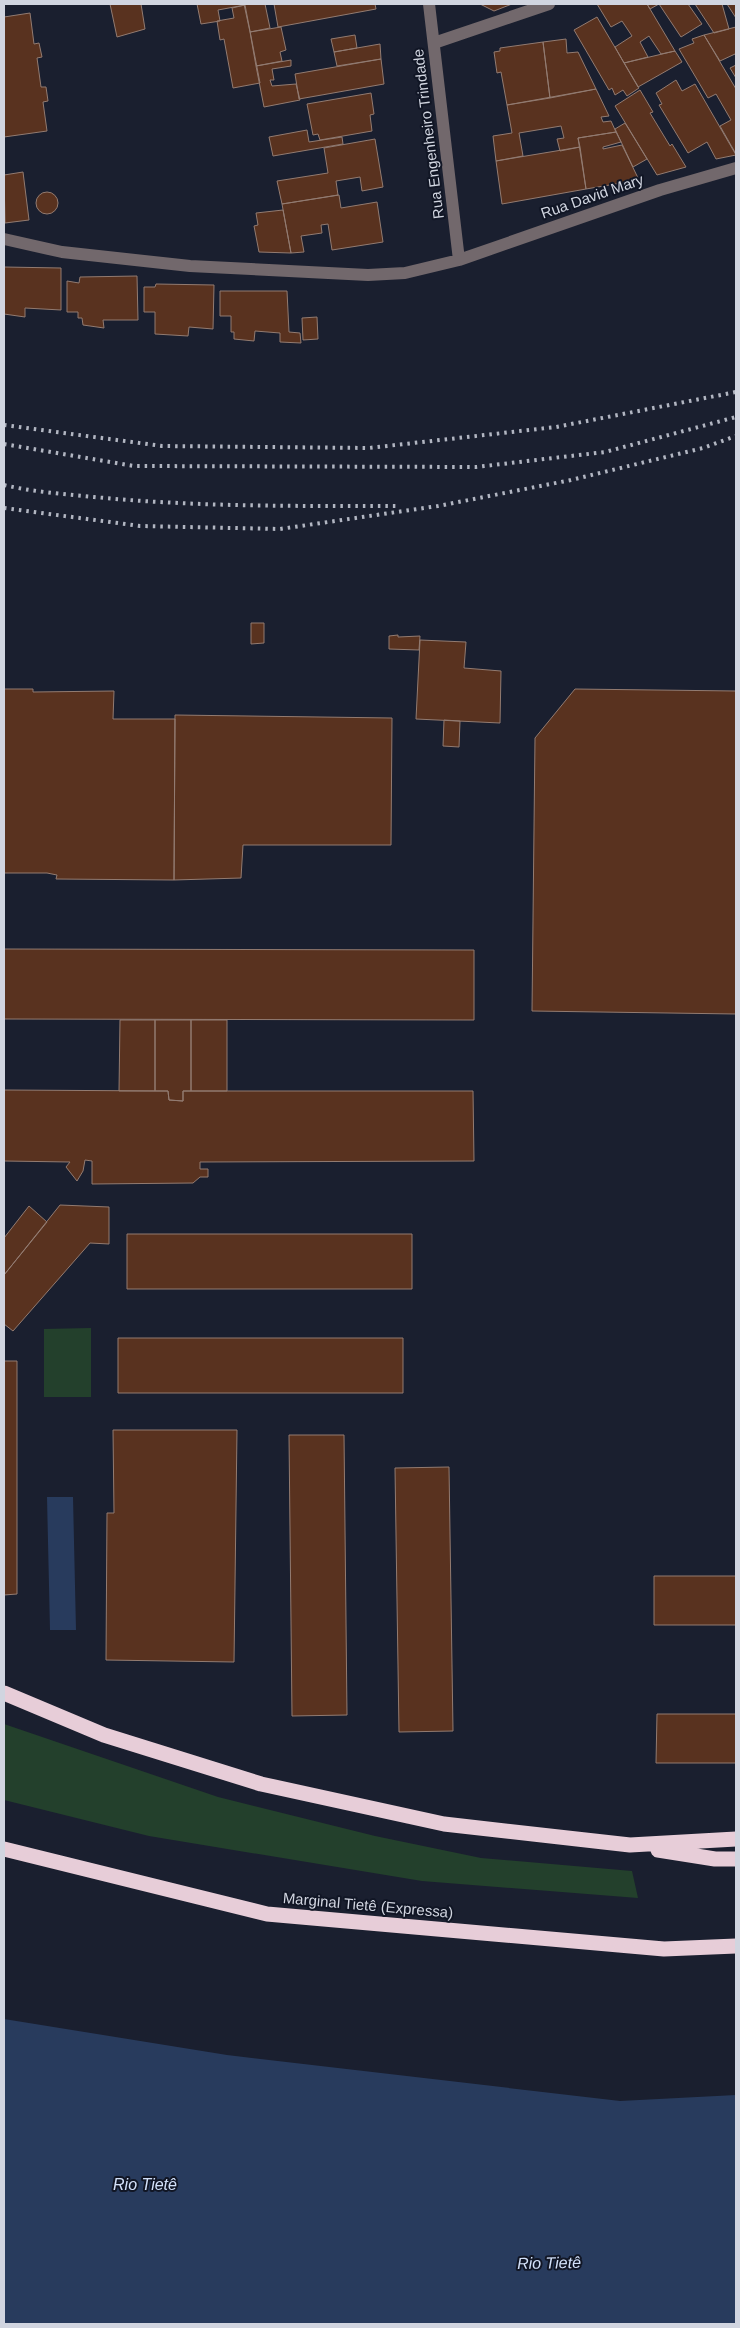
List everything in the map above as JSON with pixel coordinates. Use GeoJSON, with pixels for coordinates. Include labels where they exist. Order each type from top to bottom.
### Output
{"type":"FeatureCollection","features":[{"type":"Feature","properties":{"kind":"highway"},"geometry":{"type":"LineString","coordinates":[[4,1693],[104,1735],[261,1784],[444,1824],[630,1845],[715,1858],[736,1858]]}},
{"type":"Feature","properties":{"kind":"highway"},"geometry":{"type":"LineString","coordinates":[[630,1845],[736,1839]]}},
{"type":"Feature","properties":{"kind":"highway","name":"Marginal Tietê (Expressa)"},"geometry":{"type":"LineString","coordinates":[[4,1849],[267,1914],[664,1949],[736,1946]]}},
{"type":"Feature","properties":{"kind":"street","name":"Rua Engenheiro Trindade"},"geometry":{"type":"LineString","coordinates":[[429,4],[459,260]]}},
{"type":"Feature","properties":{"kind":"street"},"geometry":{"type":"LineString","coordinates":[[434,43],[549,4]]}},
{"type":"Feature","properties":{"kind":"street","name":"Rua David Mary"},"geometry":{"type":"LineString","coordinates":[[4,239],[62,252],[190,266],[348,274],[405,273],[459,260],[660,190],[736,168]]}},
{"type":"Feature","properties":{"kind":"green space"},"geometry":{"type":"Polygon","coordinates":[[[91,1328],[91,1397],[44,1397],[44,1329],[91,1328]]]}},
{"type":"Feature","properties":{"kind":"green space"},"geometry":{"type":"Polygon","coordinates":[[[4,1724],[218,1797],[375,1836],[481,1858],[632,1871],[638,1898],[422,1881],[149,1836],[4,1800],[4,1724]]]}},
{"type":"Feature","properties":{"kind":"water"},"geometry":{"type":"Polygon","coordinates":[[[47,1497],[73,1497],[76,1630],[50,1630],[47,1497]]]}},
{"type":"Feature","properties":{"kind":"water","name":"Rio Tietê"},"geometry":{"type":"Polygon","coordinates":[[[4,2019],[227,2055],[620,2101],[736,2095],[736,2324],[4,2324],[4,2019]]]}},
{"type":"Feature","properties":{"kind":"building"},"geometry":{"type":"Polygon","coordinates":[[[110,4],[141,4],[145,29],[117,37],[110,4]]]}},
{"type":"Feature","properties":{"kind":"building"},"geometry":{"type":"Polygon","coordinates":[[[197,4],[245,5],[218,10],[220,21],[201,24],[197,4]]]}},
{"type":"Feature","properties":{"kind":"building"},"geometry":{"type":"Polygon","coordinates":[[[244,4],[265,4],[270,28],[250,32],[244,4]]]}},
{"type":"Feature","properties":{"kind":"building"},"geometry":{"type":"Polygon","coordinates":[[[274,4],[375,4],[376,9],[278,27],[274,4]]]}},
{"type":"Feature","properties":{"kind":"building"},"geometry":{"type":"Polygon","coordinates":[[[480,4],[512,4],[494,11],[480,4]]]}},
{"type":"Feature","properties":{"kind":"building"},"geometry":{"type":"Polygon","coordinates":[[[597,4],[647,4],[675,51],[661,54],[649,36],[640,42],[648,57],[624,63],[615,47],[632,36],[622,21],[611,27],[597,4]]]}},
{"type":"Feature","properties":{"kind":"building"},"geometry":{"type":"Polygon","coordinates":[[[647,4],[659,4],[650,9],[647,4]]]}},
{"type":"Feature","properties":{"kind":"building"},"geometry":{"type":"Polygon","coordinates":[[[659,4],[688,4],[702,24],[681,37],[659,4]]]}},
{"type":"Feature","properties":{"kind":"building"},"geometry":{"type":"Polygon","coordinates":[[[695,4],[722,4],[729,29],[714,33],[695,4]]]}},
{"type":"Feature","properties":{"kind":"building"},"geometry":{"type":"Polygon","coordinates":[[[727,4],[736,4],[736,18],[727,4]]]}},
{"type":"Feature","properties":{"kind":"building"},"geometry":{"type":"Polygon","coordinates":[[[245,5],[260,83],[233,88],[224,39],[220,40],[217,21],[234,18],[232,8],[245,5]]]}},
{"type":"Feature","properties":{"kind":"building"},"geometry":{"type":"Polygon","coordinates":[[[30,13],[34,44],[39,43],[42,57],[37,58],[41,87],[46,87],[48,101],[43,102],[47,131],[4,137],[4,17],[30,13]]]}},
{"type":"Feature","properties":{"kind":"building"},"geometry":{"type":"Polygon","coordinates":[[[597,17],[639,88],[627,96],[623,90],[615,95],[612,88],[609,90],[574,30],[597,17]]]}},
{"type":"Feature","properties":{"kind":"building"},"geometry":{"type":"Polygon","coordinates":[[[281,27],[286,50],[280,52],[282,61],[256,66],[250,32],[281,27]]]}},
{"type":"Feature","properties":{"kind":"building"},"geometry":{"type":"Polygon","coordinates":[[[736,27],[736,57],[735,54],[720,61],[704,35],[736,27]]]}},
{"type":"Feature","properties":{"kind":"building"},"geometry":{"type":"Polygon","coordinates":[[[355,35],[357,48],[334,52],[331,39],[355,35]]]}},
{"type":"Feature","properties":{"kind":"building"},"geometry":{"type":"Polygon","coordinates":[[[704,35],[736,89],[736,154],[720,126],[731,120],[716,94],[708,98],[679,49],[694,43],[692,39],[704,35]]]}},
{"type":"Feature","properties":{"kind":"building"},"geometry":{"type":"Polygon","coordinates":[[[566,39],[567,53],[578,52],[596,89],[550,98],[543,42],[566,39]]]}},
{"type":"Feature","properties":{"kind":"building"},"geometry":{"type":"Polygon","coordinates":[[[543,42],[550,98],[507,105],[501,72],[497,73],[494,52],[500,51],[500,48],[543,42]]]}},
{"type":"Feature","properties":{"kind":"building"},"geometry":{"type":"Polygon","coordinates":[[[380,44],[381,59],[337,66],[334,52],[380,44]]]}},
{"type":"Feature","properties":{"kind":"building"},"geometry":{"type":"Polygon","coordinates":[[[675,51],[682,62],[638,87],[624,63],[675,51]]]}},
{"type":"Feature","properties":{"kind":"building"},"geometry":{"type":"Polygon","coordinates":[[[381,59],[384,84],[299,99],[295,74],[381,59]]]}},
{"type":"Feature","properties":{"kind":"building"},"geometry":{"type":"Polygon","coordinates":[[[291,60],[291,66],[272,69],[274,80],[270,80],[272,86],[296,84],[300,100],[264,107],[256,66],[291,60]]]}},
{"type":"Feature","properties":{"kind":"building"},"geometry":{"type":"Polygon","coordinates":[[[736,65],[736,78],[730,68],[736,65]]]}},
{"type":"Feature","properties":{"kind":"building"},"geometry":{"type":"Polygon","coordinates":[[[676,80],[682,91],[695,84],[736,155],[716,159],[707,142],[688,153],[659,105],[662,104],[656,93],[676,80]]]}},
{"type":"Feature","properties":{"kind":"building"},"geometry":{"type":"Polygon","coordinates":[[[596,89],[609,116],[601,117],[603,122],[611,121],[616,132],[578,138],[580,147],[560,151],[557,139],[564,138],[561,126],[519,133],[523,156],[496,161],[493,136],[512,133],[507,105],[596,89]]]}},
{"type":"Feature","properties":{"kind":"building"},"geometry":{"type":"Polygon","coordinates":[[[640,90],[653,112],[650,113],[670,146],[672,144],[686,167],[657,175],[615,106],[640,90]]]}},
{"type":"Feature","properties":{"kind":"building"},"geometry":{"type":"Polygon","coordinates":[[[371,93],[374,114],[370,115],[372,131],[320,140],[318,134],[313,135],[307,104],[371,93]]]}},
{"type":"Feature","properties":{"kind":"building"},"geometry":{"type":"Polygon","coordinates":[[[625,123],[647,159],[633,167],[615,129],[625,123]]]}},
{"type":"Feature","properties":{"kind":"building"},"geometry":{"type":"Polygon","coordinates":[[[307,130],[309,142],[342,137],[343,144],[273,156],[269,137],[307,130]]]}},
{"type":"Feature","properties":{"kind":"building"},"geometry":{"type":"Polygon","coordinates":[[[616,132],[621,142],[603,147],[603,149],[622,145],[639,180],[586,189],[578,138],[616,132]]]}},
{"type":"Feature","properties":{"kind":"building"},"geometry":{"type":"Polygon","coordinates":[[[375,139],[383,187],[362,191],[360,177],[336,181],[338,195],[282,204],[277,181],[328,173],[324,148],[375,139]]]}},
{"type":"Feature","properties":{"kind":"building"},"geometry":{"type":"Polygon","coordinates":[[[580,147],[586,189],[502,204],[496,161],[580,147]]]}},
{"type":"Feature","properties":{"kind":"building"},"geometry":{"type":"Polygon","coordinates":[[[23,172],[29,220],[5,223],[4,175],[23,172]]]}},
{"type":"Feature","properties":{"kind":"building"},"geometry":{"type":"Polygon","coordinates":[[[47,192],[55,195],[58,203],[55,211],[47,214],[39,211],[36,203],[39,195],[47,192]]]}},
{"type":"Feature","properties":{"kind":"building"},"geometry":{"type":"Polygon","coordinates":[[[339,195],[341,208],[377,202],[383,242],[332,250],[328,224],[321,225],[322,233],[301,236],[304,252],[291,253],[282,204],[339,195]]]}},
{"type":"Feature","properties":{"kind":"building"},"geometry":{"type":"Polygon","coordinates":[[[283,210],[291,253],[259,252],[254,226],[258,225],[256,213],[283,210]]]}},
{"type":"Feature","properties":{"kind":"building"},"geometry":{"type":"Polygon","coordinates":[[[4,267],[61,268],[61,310],[25,308],[25,317],[4,314],[4,267]]]}},
{"type":"Feature","properties":{"kind":"building"},"geometry":{"type":"Polygon","coordinates":[[[137,276],[138,320],[103,320],[104,328],[83,325],[82,318],[78,318],[78,312],[67,312],[67,281],[79,283],[80,277],[137,276]]]}},
{"type":"Feature","properties":{"kind":"building"},"geometry":{"type":"Polygon","coordinates":[[[156,284],[214,285],[213,329],[189,327],[188,336],[155,334],[155,312],[144,312],[144,287],[155,287],[156,284]]]}},
{"type":"Feature","properties":{"kind":"building"},"geometry":{"type":"Polygon","coordinates":[[[220,291],[287,291],[289,332],[300,333],[301,343],[280,342],[280,333],[255,331],[254,341],[234,339],[234,332],[231,332],[231,316],[220,316],[220,291]]]}},
{"type":"Feature","properties":{"kind":"building"},"geometry":{"type":"Polygon","coordinates":[[[317,317],[318,339],[303,340],[302,318],[317,317]]]}},
{"type":"Feature","properties":{"kind":"building"},"geometry":{"type":"Polygon","coordinates":[[[251,623],[264,623],[264,643],[251,644],[251,623]]]}},
{"type":"Feature","properties":{"kind":"building"},"geometry":{"type":"Polygon","coordinates":[[[398,635],[398,637],[420,636],[419,650],[389,649],[389,636],[398,635]]]}},
{"type":"Feature","properties":{"kind":"building"},"geometry":{"type":"Polygon","coordinates":[[[420,640],[466,642],[464,668],[501,671],[500,723],[416,719],[420,640]]]}},
{"type":"Feature","properties":{"kind":"building"},"geometry":{"type":"Polygon","coordinates":[[[4,689],[33,689],[33,692],[114,691],[113,719],[175,719],[174,880],[56,879],[57,875],[47,873],[4,873],[4,689]]]}},
{"type":"Feature","properties":{"kind":"building"},"geometry":{"type":"Polygon","coordinates":[[[575,689],[736,691],[736,1014],[532,1011],[535,738],[575,689]]]}},
{"type":"Feature","properties":{"kind":"building"},"geometry":{"type":"Polygon","coordinates":[[[175,715],[392,718],[391,845],[243,845],[241,878],[174,880],[175,715]]]}},
{"type":"Feature","properties":{"kind":"building"},"geometry":{"type":"Polygon","coordinates":[[[444,720],[460,721],[459,747],[443,746],[444,720]]]}},
{"type":"Feature","properties":{"kind":"building"},"geometry":{"type":"Polygon","coordinates":[[[4,949],[474,950],[474,1020],[4,1019],[4,949]]]}},
{"type":"Feature","properties":{"kind":"building"},"geometry":{"type":"Polygon","coordinates":[[[120,1020],[155,1020],[155,1091],[119,1091],[120,1020]]]}},
{"type":"Feature","properties":{"kind":"building"},"geometry":{"type":"Polygon","coordinates":[[[155,1020],[191,1020],[191,1091],[183,1091],[183,1101],[169,1100],[168,1091],[155,1091],[155,1020]]]}},
{"type":"Feature","properties":{"kind":"building"},"geometry":{"type":"Polygon","coordinates":[[[191,1020],[227,1020],[227,1091],[191,1091],[191,1020]]]}},
{"type":"Feature","properties":{"kind":"building"},"geometry":{"type":"Polygon","coordinates":[[[4,1090],[168,1091],[169,1100],[183,1101],[183,1091],[473,1091],[474,1161],[200,1162],[200,1169],[208,1169],[208,1177],[200,1177],[193,1183],[92,1184],[92,1161],[85,1160],[83,1171],[77,1181],[66,1167],[70,1162],[4,1161],[4,1090]]]}},
{"type":"Feature","properties":{"kind":"building"},"geometry":{"type":"Polygon","coordinates":[[[60,1205],[109,1207],[109,1244],[90,1243],[13,1331],[4,1324],[4,1275],[60,1205]]]}},
{"type":"Feature","properties":{"kind":"building"},"geometry":{"type":"Polygon","coordinates":[[[29,1206],[47,1222],[4,1275],[4,1238],[29,1206]]]}},
{"type":"Feature","properties":{"kind":"building"},"geometry":{"type":"Polygon","coordinates":[[[127,1234],[412,1234],[412,1289],[127,1289],[127,1234]]]}},
{"type":"Feature","properties":{"kind":"building"},"geometry":{"type":"Polygon","coordinates":[[[118,1338],[403,1338],[403,1393],[118,1393],[118,1338]]]}},
{"type":"Feature","properties":{"kind":"building"},"geometry":{"type":"Polygon","coordinates":[[[4,1361],[17,1361],[17,1594],[4,1595],[4,1361]]]}},
{"type":"Feature","properties":{"kind":"building"},"geometry":{"type":"Polygon","coordinates":[[[113,1430],[237,1430],[234,1662],[106,1660],[107,1513],[114,1513],[113,1430]]]}},
{"type":"Feature","properties":{"kind":"building"},"geometry":{"type":"Polygon","coordinates":[[[289,1435],[344,1435],[347,1715],[292,1716],[289,1435]]]}},
{"type":"Feature","properties":{"kind":"building"},"geometry":{"type":"Polygon","coordinates":[[[449,1467],[453,1731],[399,1732],[395,1468],[449,1467]]]}},
{"type":"Feature","properties":{"kind":"building"},"geometry":{"type":"Polygon","coordinates":[[[654,1576],[736,1576],[736,1625],[654,1625],[654,1576]]]}},
{"type":"Feature","properties":{"kind":"building"},"geometry":{"type":"Polygon","coordinates":[[[657,1714],[736,1714],[736,1763],[656,1763],[657,1714]]]}},
{"type":"Feature","properties":{"kind":"railway"},"geometry":{"type":"LineString","coordinates":[[4,425],[162,446],[369,448],[556,427],[736,392]]}},
{"type":"Feature","properties":{"kind":"railway"},"geometry":{"type":"LineString","coordinates":[[4,444],[134,466],[476,467],[605,452],[736,417]]}},
{"type":"Feature","properties":{"kind":"railway"},"geometry":{"type":"LineString","coordinates":[[4,508],[140,526],[280,529],[438,506],[571,480],[703,448],[736,436]]}},
{"type":"Feature","properties":{"kind":"railway"},"geometry":{"type":"LineString","coordinates":[[4,485],[60,494],[170,503],[400,506]]}}]}
